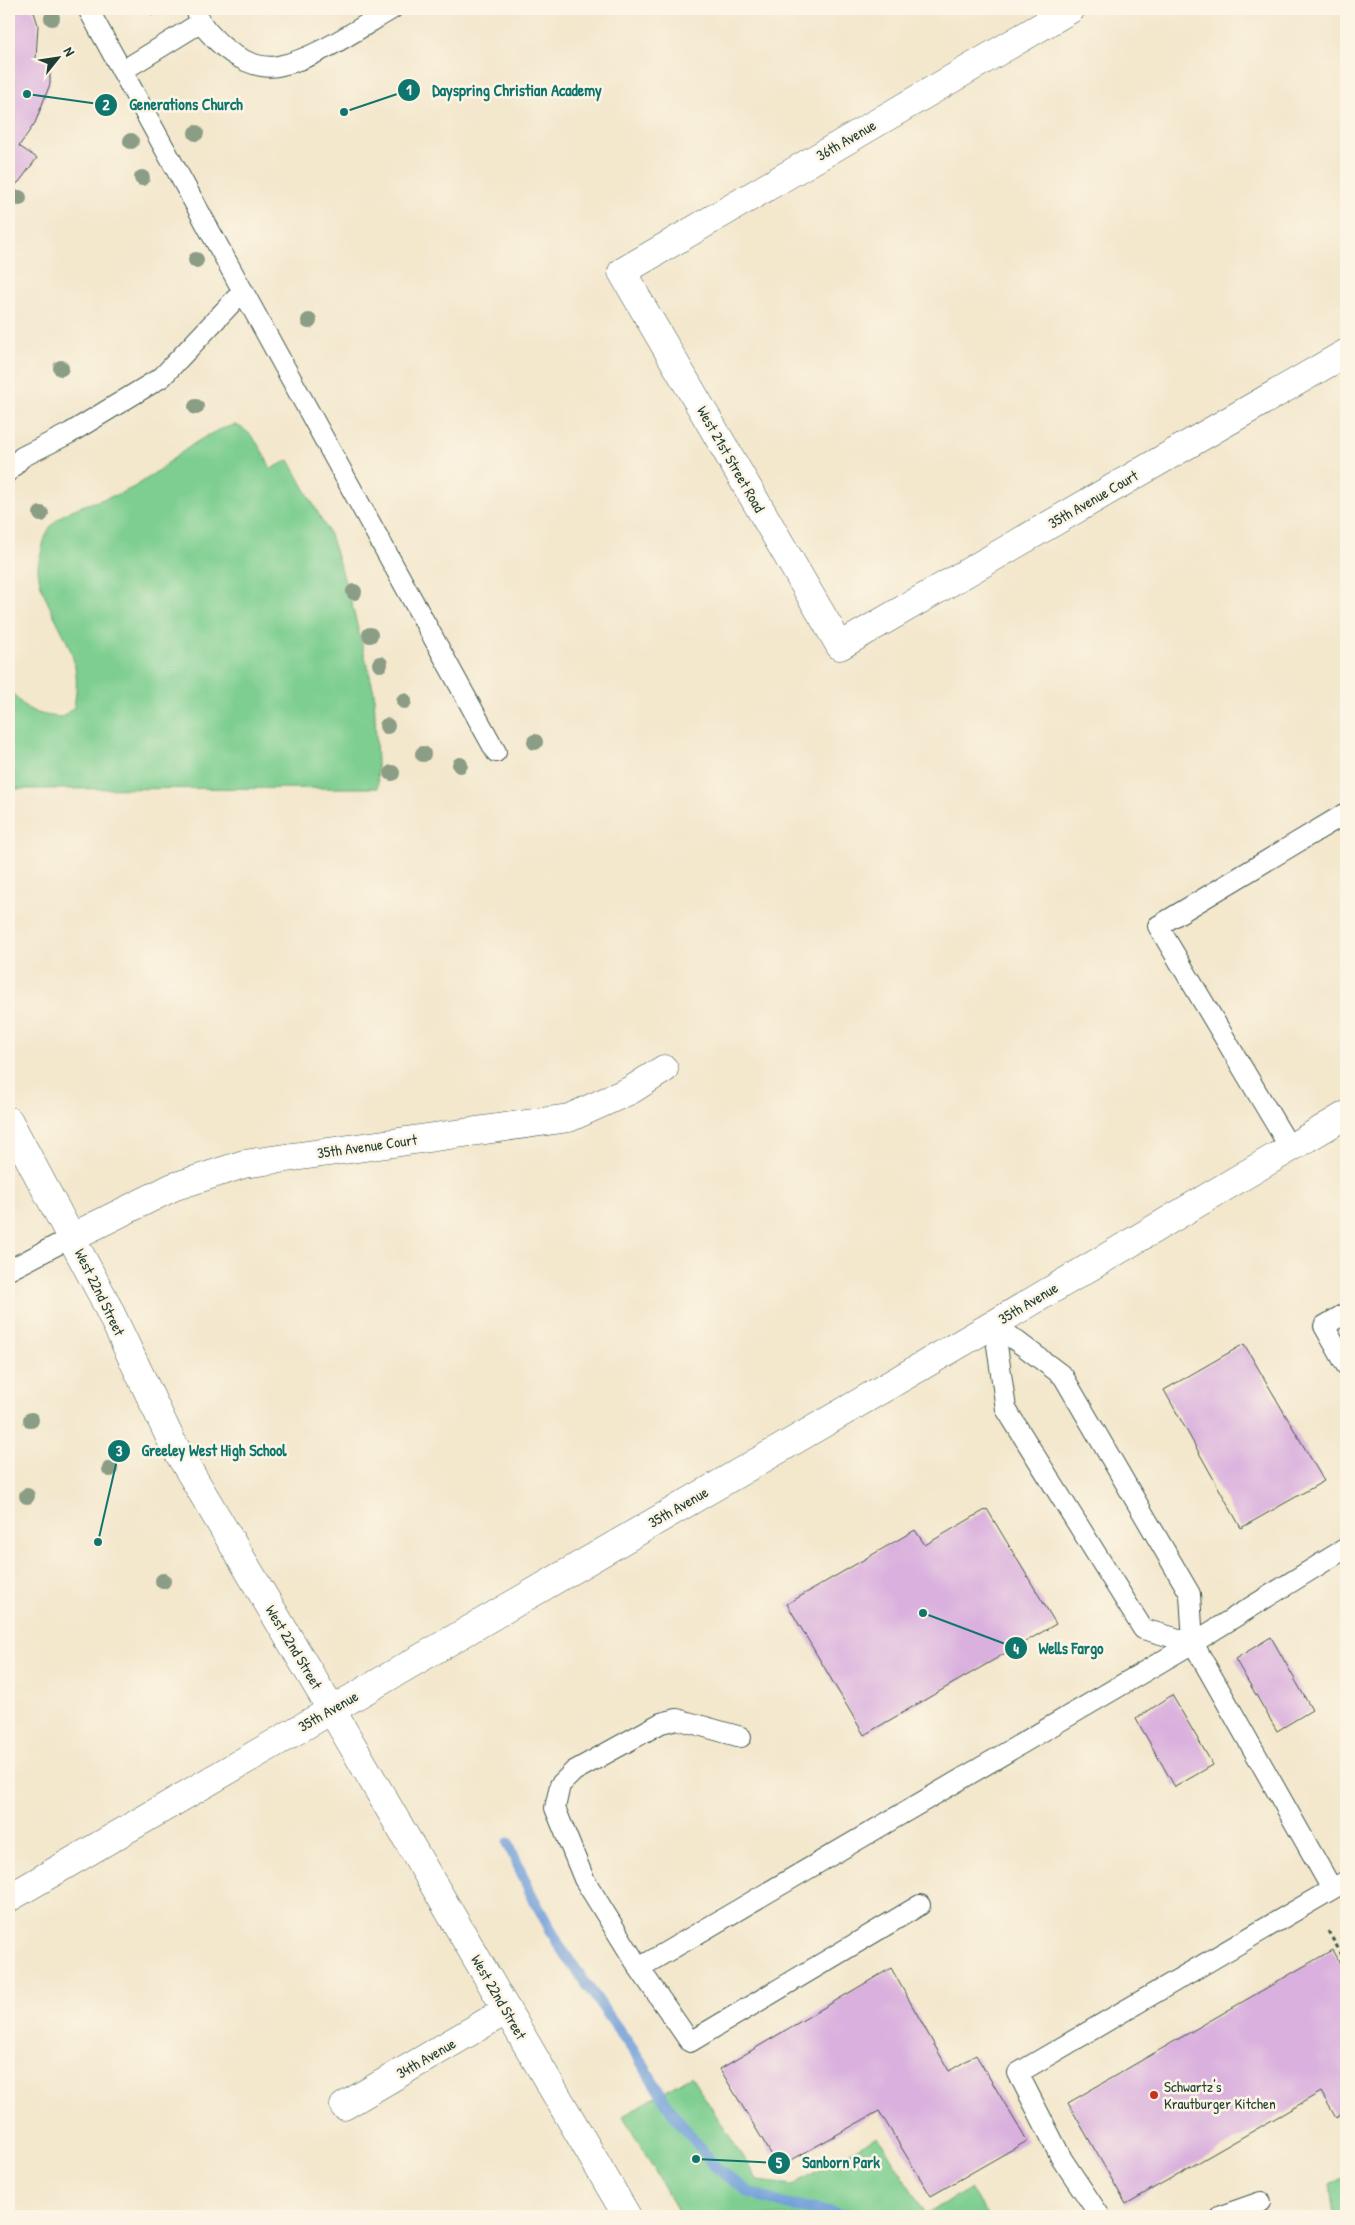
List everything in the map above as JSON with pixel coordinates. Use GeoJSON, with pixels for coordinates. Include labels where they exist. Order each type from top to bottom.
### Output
{"type":"FeatureCollection","features":[{"type":"Feature","properties":{"kind":"street","name":"36th Avenue"},"geometry":{"type":"LineString","coordinates":[[622,272],[1071,9]]}},
{"type":"Feature","properties":{"kind":"street","name":"West 21st Street Road"},"geometry":{"type":"LineString","coordinates":[[622,272],[840,646]]}},
{"type":"Feature","properties":{"kind":"street","name":"35th Avenue Court"},"geometry":{"type":"LineString","coordinates":[[840,646],[1346,353]]}},
{"type":"Feature","properties":{"kind":"street","name":"35th Avenue Court"},"geometry":{"type":"LineString","coordinates":[[72,1237],[173,1187],[244,1164],[569,1118],[631,1090],[664,1069]]}},
{"type":"Feature","properties":{"kind":"street","name":"35th Avenue"},"geometry":{"type":"LineString","coordinates":[[9,1898],[994,1324],[1346,1115]]}},
{"type":"Feature","properties":{"kind":"street","name":"West 22nd Street"},"geometry":{"type":"LineString","coordinates":[[9,1121],[103,1297],[172,1442],[331,1709],[627,2216]]}},
{"type":"Feature","properties":{"kind":"street","name":"34th Avenue"},"geometry":{"type":"LineString","coordinates":[[344,2106],[507,2010]]}},
{"type":"Feature","properties":{"kind":"lane"},"geometry":{"type":"LineString","coordinates":[[88,9],[496,752]]}},
{"type":"Feature","properties":{"kind":"lane"},"geometry":{"type":"LineString","coordinates":[[122,70],[198,16],[230,54],[254,64],[277,66],[312,54],[392,9]]}},
{"type":"Feature","properties":{"kind":"lane"},"geometry":{"type":"LineString","coordinates":[[9,471],[22,458],[70,433],[162,377],[243,291]]}},
{"type":"Feature","properties":{"kind":"lane"},"geometry":{"type":"LineString","coordinates":[[1290,1148],[1158,926],[1346,812]]}},
{"type":"Feature","properties":{"kind":"lane"},"geometry":{"type":"LineString","coordinates":[[9,1270],[72,1237]]}},
{"type":"Feature","properties":{"kind":"lane"},"geometry":{"type":"LineString","coordinates":[[1346,1314],[1324,1326],[1346,1364]]}},
{"type":"Feature","properties":{"kind":"lane"},"geometry":{"type":"LineString","coordinates":[[994,1324],[1006,1409],[1143,1630],[1192,1643]]}},
{"type":"Feature","properties":{"kind":"lane"},"geometry":{"type":"LineString","coordinates":[[994,1324],[1063,1376],[1190,1594],[1192,1643],[1339,1885],[1018,2074],[1062,2159],[1100,2216]]}},
{"type":"Feature","properties":{"kind":"lane"},"geometry":{"type":"LineString","coordinates":[[639,1968],[1192,1643],[1346,1548]]}},
{"type":"Feature","properties":{"kind":"lane"},"geometry":{"type":"LineString","coordinates":[[741,1737],[677,1719],[661,1723],[574,1771],[560,1786],[555,1808],[584,1879],[639,1968],[690,2042],[920,1905]]}},
{"type":"Feature","properties":{"kind":"lane"},"geometry":{"type":"LineString","coordinates":[[1221,2216],[1261,2202]]}},
{"type":"Feature","properties":{"kind":"path"},"geometry":{"type":"LineString","coordinates":[[152,15],[155,9]]}},
{"type":"Feature","properties":{"kind":"path"},"geometry":{"type":"LineString","coordinates":[[1328,1931],[1346,1962]]}},
{"type":"Feature","properties":{"kind":"green space"},"geometry":{"type":"Polygon","coordinates":[[[236,425],[243,428],[253,438],[271,469],[289,460],[330,535],[350,597],[374,692],[378,788],[9,789],[9,689],[26,707],[45,715],[62,717],[74,707],[76,681],[74,662],[39,578],[38,563],[50,527],[67,512],[134,487],[196,442],[236,425]]]}},
{"type":"Feature","properties":{"kind":"green space"},"geometry":{"type":"Polygon","coordinates":[[[691,2076],[758,2181],[793,2185],[878,2136],[926,2214],[970,2189],[989,2216],[681,2216],[623,2116],[691,2076]]]}},
{"type":"Feature","properties":{"kind":"green space"},"geometry":{"type":"Polygon","coordinates":[[[1346,2175],[1346,2216],[1334,2216],[1330,2185],[1346,2175]]]}},
{"type":"Feature","properties":{"kind":"building"},"geometry":{"type":"Polygon","coordinates":[[[9,9],[33,9],[38,25],[36,59],[50,62],[50,84],[35,123],[19,146],[37,158],[19,182],[9,189],[9,9]]]}},
{"type":"Feature","properties":{"kind":"building"},"geometry":{"type":"Polygon","coordinates":[[[1244,1344],[1324,1481],[1241,1528],[1164,1390],[1244,1344]]]}},
{"type":"Feature","properties":{"kind":"building"},"geometry":{"type":"Polygon","coordinates":[[[987,1509],[1056,1624],[864,1735],[787,1604],[915,1530],[925,1545],[987,1509]]]}},
{"type":"Feature","properties":{"kind":"building"},"geometry":{"type":"Polygon","coordinates":[[[1271,1637],[1312,1710],[1277,1731],[1235,1659],[1271,1637]]]}},
{"type":"Feature","properties":{"kind":"building"},"geometry":{"type":"Polygon","coordinates":[[[1172,1695],[1213,1765],[1175,1787],[1136,1719],[1172,1695]]]}},
{"type":"Feature","properties":{"kind":"building"},"geometry":{"type":"Polygon","coordinates":[[[1332,1950],[1346,1974],[1346,2111],[1336,2118],[1321,2092],[1126,2204],[1068,2103],[1332,1950]]]}},
{"type":"Feature","properties":{"kind":"building"},"geometry":{"type":"Polygon","coordinates":[[[891,1968],[949,2071],[976,2055],[1027,2141],[931,2196],[879,2111],[779,2167],[720,2069],[891,1968]]]}},
{"type":"Feature","properties":{"kind":"waterway"},"geometry":{"type":"LineString","coordinates":[[508,1843],[531,1894],[560,1947],[638,2057],[672,2112],[717,2169],[747,2191],[782,2204],[856,2216]]}},
{"type":"Feature","properties":{"kind":"place","name":"Generations Church"},"geometry":{"type":"Point","coordinates":[27,94]}},
{"type":"Feature","properties":{"kind":"place","name":"Dayspring Christian Academy"},"geometry":{"type":"Point","coordinates":[344,112]}},
{"type":"Feature","properties":{"kind":"place","name":"Greeley West High School"},"geometry":{"type":"Point","coordinates":[98,1542]}},
{"type":"Feature","properties":{"kind":"place","name":"Wells Fargo"},"geometry":{"type":"Point","coordinates":[923,1613]}},
{"type":"Feature","properties":{"kind":"place","name":"Schwartz's Krautburger Kitchen"},"geometry":{"type":"Point","coordinates":[1154,2095]}},
{"type":"Feature","properties":{"kind":"place","name":"Sanborn Park"},"geometry":{"type":"Point","coordinates":[696,2159]}}]}
